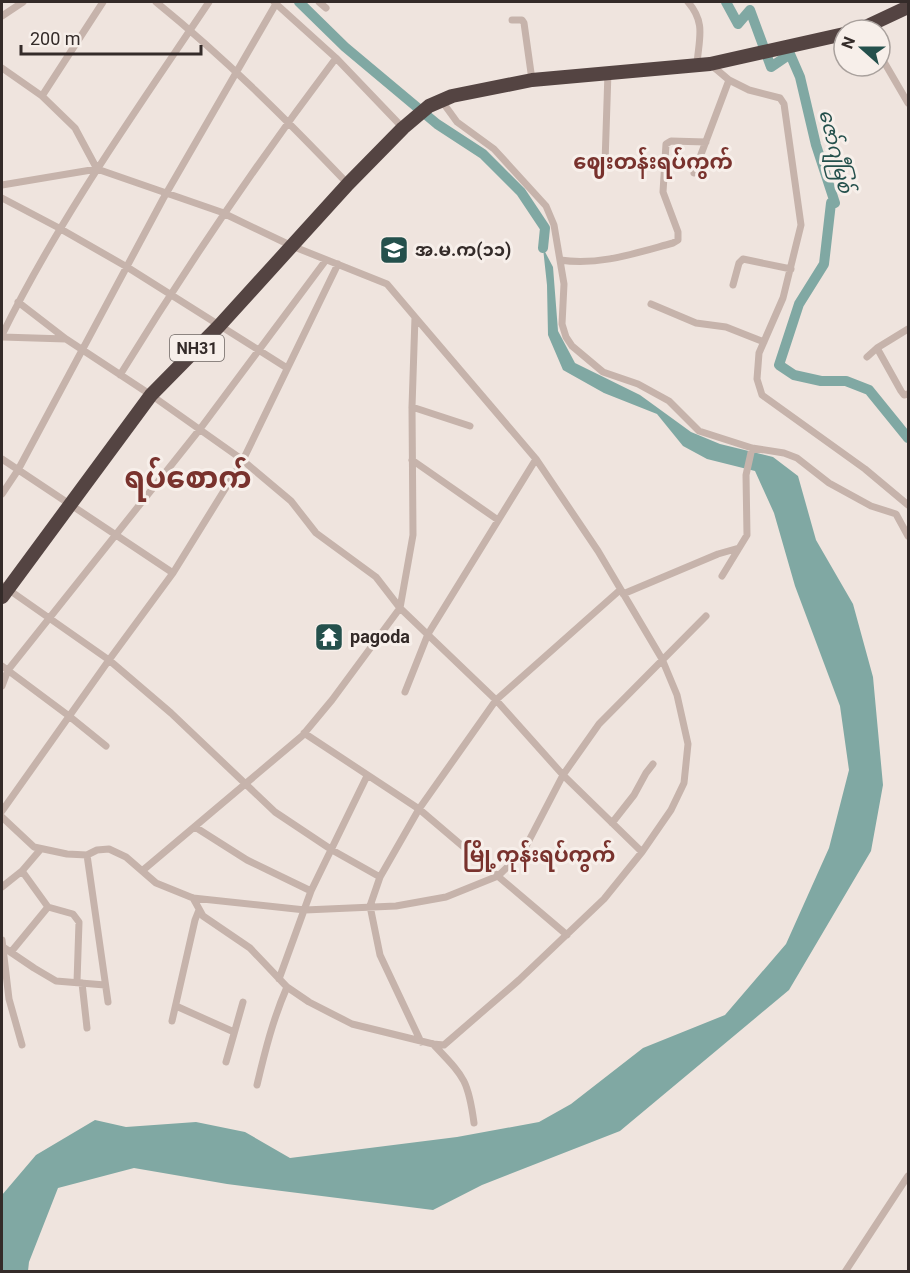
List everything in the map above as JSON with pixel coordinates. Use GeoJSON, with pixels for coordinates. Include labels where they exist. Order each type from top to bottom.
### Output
{"type":"FeatureCollection","features":[{"type":"Feature","properties":{"kind":"highway"},"geometry":{"type":"LineString","coordinates":[[887,18],[909,7]]}},
{"type":"Feature","properties":{"kind":"highway","name":"NH31"},"geometry":{"type":"LineString","coordinates":[[3,591],[71,504],[151,395],[219,326],[348,184],[403,128],[435,103],[532,80],[704,64],[832,37]]}},
{"type":"Feature","properties":{"kind":"street"},"geometry":{"type":"LineString","coordinates":[[2,16],[23,2]]}},
{"type":"Feature","properties":{"kind":"street"},"geometry":{"type":"LineString","coordinates":[[42,96],[103,2]]}},
{"type":"Feature","properties":{"kind":"street"},"geometry":{"type":"LineString","coordinates":[[156,2],[236,72],[348,184]]}},
{"type":"Feature","properties":{"kind":"street"},"geometry":{"type":"LineString","coordinates":[[66,339],[2,336],[59,228],[209,2]]}},
{"type":"Feature","properties":{"kind":"street"},"geometry":{"type":"LineString","coordinates":[[2,494],[18,470],[166,194],[276,2],[336,58],[403,128]]}},
{"type":"Feature","properties":{"kind":"street"},"geometry":{"type":"LineString","coordinates":[[319,2],[326,8]]}},
{"type":"Feature","properties":{"kind":"street"},"geometry":{"type":"LineString","coordinates":[[688,2],[696,11],[700,21],[704,64],[749,90],[780,98],[784,104],[801,225],[783,298],[759,353],[758,379],[762,395],[865,469],[909,505]]}},
{"type":"Feature","properties":{"kind":"street"},"geometry":{"type":"LineString","coordinates":[[512,20],[522,20],[524,23],[532,80]]}},
{"type":"Feature","properties":{"kind":"street"},"geometry":{"type":"LineString","coordinates":[[120,375],[170,294],[224,214],[336,58]]}},
{"type":"Feature","properties":{"kind":"street"},"geometry":{"type":"LineString","coordinates":[[2,68],[42,96],[75,128],[97,169]]}},
{"type":"Feature","properties":{"kind":"street"},"geometry":{"type":"LineString","coordinates":[[608,72],[605,163],[664,166]]}},
{"type":"Feature","properties":{"kind":"street"},"geometry":{"type":"LineString","coordinates":[[892,75],[909,103]]}},
{"type":"Feature","properties":{"kind":"street"},"geometry":{"type":"LineString","coordinates":[[694,173],[729,80]]}},
{"type":"Feature","properties":{"kind":"street"},"geometry":{"type":"LineString","coordinates":[[435,103],[494,149],[546,206],[554,225],[564,284],[562,324],[572,346],[603,372],[638,384],[669,401],[699,431],[752,449],[784,453],[797,458],[829,483],[871,506],[896,514],[909,536]]}},
{"type":"Feature","properties":{"kind":"street"},"geometry":{"type":"LineString","coordinates":[[560,260],[580,263],[608,260],[678,240],[678,232],[663,192],[668,141],[706,142]]}},
{"type":"Feature","properties":{"kind":"street"},"geometry":{"type":"LineString","coordinates":[[2,185],[97,169],[224,214],[292,246],[387,284],[536,459],[622,592],[662,660],[677,695],[688,744],[684,783],[671,810],[642,852],[604,899],[519,980],[444,1045],[421,1042],[352,1024],[309,1002],[287,987],[250,948],[203,916],[193,898]]}},
{"type":"Feature","properties":{"kind":"street"},"geometry":{"type":"LineString","coordinates":[[2,198],[127,267],[287,368]]}},
{"type":"Feature","properties":{"kind":"street"},"geometry":{"type":"LineString","coordinates":[[733,285],[739,263],[743,259],[790,268]]}},
{"type":"Feature","properties":{"kind":"street"},"geometry":{"type":"LineString","coordinates":[[2,686],[5,668],[49,619],[200,429],[326,260]]}},
{"type":"Feature","properties":{"kind":"street"},"geometry":{"type":"LineString","coordinates":[[2,811],[173,573],[243,460],[338,264]]}},
{"type":"Feature","properties":{"kind":"street"},"geometry":{"type":"LineString","coordinates":[[18,302],[66,339],[243,460],[291,501],[316,533],[376,578],[400,608],[496,700],[563,775],[642,852]]}},
{"type":"Feature","properties":{"kind":"street"},"geometry":{"type":"LineString","coordinates":[[651,304],[696,323],[726,327],[764,342]]}},
{"type":"Feature","properties":{"kind":"street"},"geometry":{"type":"LineString","coordinates":[[142,871],[304,733],[332,700],[400,608],[413,535],[412,407],[415,317]]}},
{"type":"Feature","properties":{"kind":"street"},"geometry":{"type":"LineString","coordinates":[[867,357],[877,348],[909,329]]}},
{"type":"Feature","properties":{"kind":"street"},"geometry":{"type":"LineString","coordinates":[[877,348],[901,391],[904,395],[909,394]]}},
{"type":"Feature","properties":{"kind":"street"},"geometry":{"type":"LineString","coordinates":[[412,407],[470,426]]}},
{"type":"Feature","properties":{"kind":"street"},"geometry":{"type":"LineString","coordinates":[[722,576],[747,536],[746,471],[752,449]]}},
{"type":"Feature","properties":{"kind":"street"},"geometry":{"type":"LineString","coordinates":[[2,459],[173,573]]}},
{"type":"Feature","properties":{"kind":"street"},"geometry":{"type":"LineString","coordinates":[[405,692],[428,634],[536,459]]}},
{"type":"Feature","properties":{"kind":"street"},"geometry":{"type":"LineString","coordinates":[[412,460],[498,520]]}},
{"type":"Feature","properties":{"kind":"street"},"geometry":{"type":"LineString","coordinates":[[421,1042],[380,955],[370,906],[380,877],[418,809],[496,700],[622,592],[739,548]]}},
{"type":"Feature","properties":{"kind":"street"},"geometry":{"type":"LineString","coordinates":[[3,591],[109,660],[171,713],[275,813],[332,850],[380,877]]}},
{"type":"Feature","properties":{"kind":"street"},"geometry":{"type":"LineString","coordinates":[[2,817],[40,850],[87,855],[97,850],[109,849],[126,857],[156,883],[193,898],[305,909],[396,906],[446,897],[498,876],[523,852],[563,775],[599,724],[706,616]]}},
{"type":"Feature","properties":{"kind":"street"},"geometry":{"type":"LineString","coordinates":[[5,668],[106,746]]}},
{"type":"Feature","properties":{"kind":"street"},"geometry":{"type":"LineString","coordinates":[[304,733],[418,809],[567,935]]}},
{"type":"Feature","properties":{"kind":"street"},"geometry":{"type":"LineString","coordinates":[[612,823],[634,795],[653,764]]}},
{"type":"Feature","properties":{"kind":"street"},"geometry":{"type":"LineString","coordinates":[[279,979],[311,891],[367,776]]}},
{"type":"Feature","properties":{"kind":"street"},"geometry":{"type":"LineString","coordinates":[[195,827],[247,860],[311,891]]}},
{"type":"Feature","properties":{"kind":"street"},"geometry":{"type":"LineString","coordinates":[[2,886],[22,871],[40,850]]}},
{"type":"Feature","properties":{"kind":"street"},"geometry":{"type":"LineString","coordinates":[[87,855],[108,1002]]}},
{"type":"Feature","properties":{"kind":"street"},"geometry":{"type":"LineString","coordinates":[[22,871],[48,908],[73,914],[79,922],[79,982],[87,1028]]}},
{"type":"Feature","properties":{"kind":"street"},"geometry":{"type":"LineString","coordinates":[[11,952],[48,908]]}},
{"type":"Feature","properties":{"kind":"street"},"geometry":{"type":"LineString","coordinates":[[172,1021],[195,920],[200,910]]}},
{"type":"Feature","properties":{"kind":"street"},"geometry":{"type":"LineString","coordinates":[[2,943],[11,952],[56,981],[105,985]]}},
{"type":"Feature","properties":{"kind":"street"},"geometry":{"type":"LineString","coordinates":[[2,943],[9,999],[22,1045]]}},
{"type":"Feature","properties":{"kind":"street"},"geometry":{"type":"LineString","coordinates":[[257,1085],[269,1035],[287,987]]}},
{"type":"Feature","properties":{"kind":"street"},"geometry":{"type":"LineString","coordinates":[[225,1062],[243,1002]]}},
{"type":"Feature","properties":{"kind":"street"},"geometry":{"type":"LineString","coordinates":[[176,1006],[234,1032]]}},
{"type":"Feature","properties":{"kind":"street"},"geometry":{"type":"LineString","coordinates":[[433,1044],[453,1064],[465,1081],[470,1094],[474,1123]]}},
{"type":"Feature","properties":{"kind":"street"},"geometry":{"type":"LineString","coordinates":[[845,1272],[909,1176]]}},
{"type":"Feature","properties":{"kind":"water"},"geometry":{"type":"Polygon","coordinates":[[[543,248],[553,267],[558,331],[575,363],[640,395],[691,432],[720,444],[773,457],[798,476],[816,540],[853,604],[873,677],[883,785],[871,851],[789,990],[620,1131],[482,1185],[433,1210],[227,1184],[134,1168],[58,1188],[29,1262],[28,1271],[2,1272],[2,1195],[36,1155],[95,1120],[126,1127],[196,1122],[245,1132],[290,1158],[457,1137],[539,1122],[571,1104],[643,1048],[725,1015],[786,944],[829,848],[849,770],[840,706],[795,586],[774,513],[755,471],[707,459],[683,446],[657,414],[604,393],[563,370],[548,335],[547,285],[543,248]]]}},
{"type":"Feature","properties":{"kind":"waterway"},"geometry":{"type":"LineString","coordinates":[[299,2],[345,47],[437,124],[483,154],[521,192],[545,228],[543,248]]}},
{"type":"Feature","properties":{"kind":"waterway","name":"ဇော်ဂျီမြစ်"},"geometry":{"type":"LineString","coordinates":[[726,2],[738,24],[750,10],[771,67],[790,54],[800,77],[816,145],[835,203],[831,203],[824,264],[799,304],[779,365],[794,375],[821,381],[846,381],[869,390],[908,438]]}},
{"type":"Feature","properties":{"kind":"place","name":"အ.မ.က(၁၁)"},"geometry":{"type":"Point","coordinates":[394,250]}},
{"type":"Feature","properties":{"kind":"place","name":"pagoda"},"geometry":{"type":"Point","coordinates":[329,637]}},
{"type":"Feature","properties":{"kind":"district","name":"ဈေးတန်းရပ်ကွက်"},"geometry":{"type":"Point","coordinates":[653,162]}},
{"type":"Feature","properties":{"kind":"district","name":"ရပ်စောက်"},"geometry":{"type":"Point","coordinates":[188,478]}},
{"type":"Feature","properties":{"kind":"district","name":"မြို့ကုန်းရပ်ကွက်"},"geometry":{"type":"Point","coordinates":[539,855]}}]}
